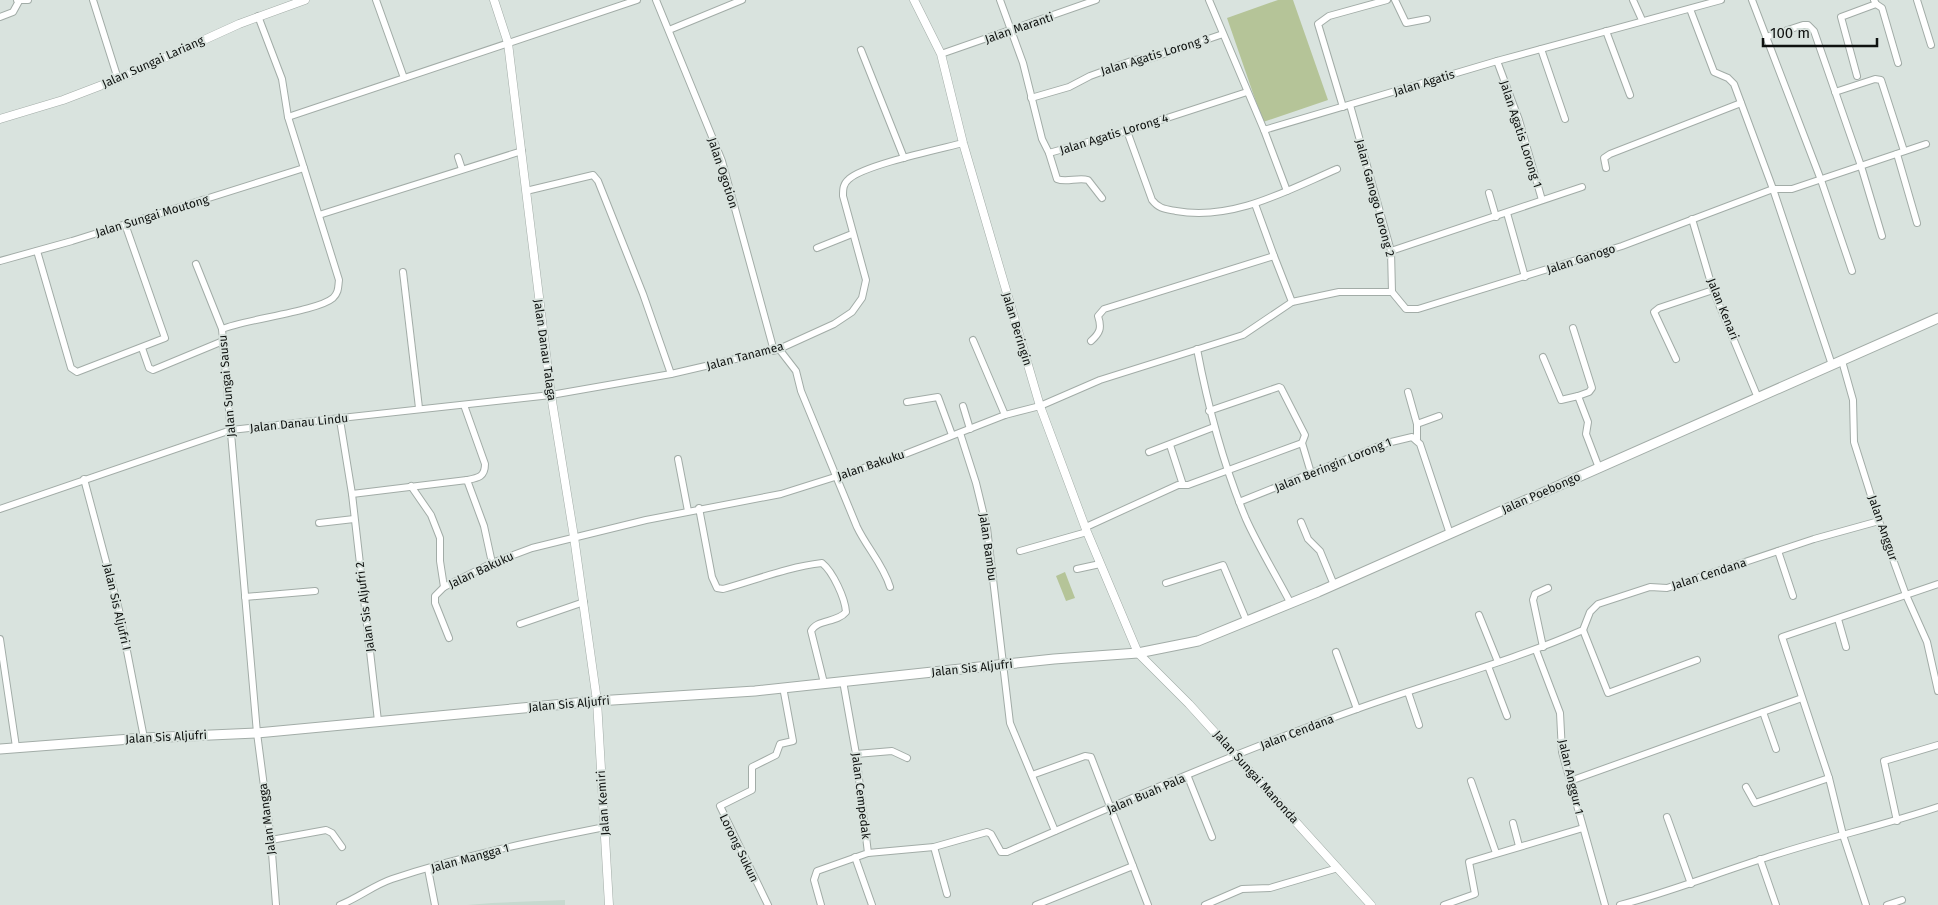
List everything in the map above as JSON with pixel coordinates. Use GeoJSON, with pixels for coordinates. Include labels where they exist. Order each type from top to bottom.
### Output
{"type":"FeatureCollection","features":[{"type":"Feature","properties":{"kind":"main road","name":"Jalan Poebongo"},"geometry":{"type":"LineString","coordinates":[[1138,653],[1198,640],[1291,604],[1938,318]]}},
{"type":"Feature","properties":{"kind":"main road","name":"Jalan Sis Aljufri"},"geometry":{"type":"LineString","coordinates":[[0,748],[144,738],[257,733],[597,701],[755,691],[1138,653]]}},
{"type":"Feature","properties":{"kind":"street"},"geometry":{"type":"LineString","coordinates":[[0,17],[13,12],[18,0],[28,0]]}},
{"type":"Feature","properties":{"kind":"street"},"geometry":{"type":"LineString","coordinates":[[93,0],[118,79]]}},
{"type":"Feature","properties":{"kind":"street","name":"Jalan Sungai Lariang"},"geometry":{"type":"LineString","coordinates":[[0,119],[64,100],[118,79],[258,16],[305,0]]}},
{"type":"Feature","properties":{"kind":"street"},"geometry":{"type":"LineString","coordinates":[[376,0],[404,78]]}},
{"type":"Feature","properties":{"kind":"street","name":"Jalan Danau Talaga"},"geometry":{"type":"LineString","coordinates":[[494,0],[508,43],[550,395],[584,602],[597,701]]}},
{"type":"Feature","properties":{"kind":"street"},"geometry":{"type":"LineString","coordinates":[[288,117],[637,0]]}},
{"type":"Feature","properties":{"kind":"street","name":"Jalan Ogotion"},"geometry":{"type":"LineString","coordinates":[[656,0],[722,162],[776,350]]}},
{"type":"Feature","properties":{"kind":"street"},"geometry":{"type":"LineString","coordinates":[[668,30],[742,0]]}},
{"type":"Feature","properties":{"kind":"street","name":"Jalan Beringin"},"geometry":{"type":"LineString","coordinates":[[914,0],[941,54],[963,143],[1040,406],[1086,529],[1138,653]]}},
{"type":"Feature","properties":{"kind":"street","name":"Jalan Agatis Lorong 4"},"geometry":{"type":"LineString","coordinates":[[1000,0],[1013,30],[1042,139],[1049,153],[1127,131],[1247,92]]}},
{"type":"Feature","properties":{"kind":"street","name":"Jalan Maranti"},"geometry":{"type":"LineString","coordinates":[[941,54],[1096,0]]}},
{"type":"Feature","properties":{"kind":"street"},"geometry":{"type":"LineString","coordinates":[[1210,0],[1287,191]]}},
{"type":"Feature","properties":{"kind":"street"},"geometry":{"type":"LineString","coordinates":[[1343,108],[1318,24],[1329,16],[1387,0]]}},
{"type":"Feature","properties":{"kind":"street"},"geometry":{"type":"LineString","coordinates":[[1395,0],[1406,23],[1427,19]]}},
{"type":"Feature","properties":{"kind":"street"},"geometry":{"type":"LineString","coordinates":[[1633,0],[1642,20]]}},
{"type":"Feature","properties":{"kind":"street","name":"Jalan Agatis"},"geometry":{"type":"LineString","coordinates":[[1264,130],[1343,108],[1497,60],[1721,0]]}},
{"type":"Feature","properties":{"kind":"street"},"geometry":{"type":"LineString","coordinates":[[1752,0],[1821,180],[1852,271]]}},
{"type":"Feature","properties":{"kind":"street"},"geometry":{"type":"LineString","coordinates":[[1917,0],[1931,45]]}},
{"type":"Feature","properties":{"kind":"street"},"geometry":{"type":"LineString","coordinates":[[1857,76],[1841,17],[1875,2],[1882,8],[1898,63]]}},
{"type":"Feature","properties":{"kind":"street"},"geometry":{"type":"LineString","coordinates":[[1690,9],[1714,72],[1731,80],[1741,103],[1773,189],[1809,302],[1832,365]]}},
{"type":"Feature","properties":{"kind":"street","name":"Jalan Sungai Sausu"},"geometry":{"type":"LineString","coordinates":[[257,733],[222,329],[247,321],[314,306],[332,299],[338,292],[339,280],[288,117],[282,79],[258,16]]}},
{"type":"Feature","properties":{"kind":"street"},"geometry":{"type":"LineString","coordinates":[[1766,37],[1803,25],[1808,25],[1814,31],[1861,166],[1882,236]]}},
{"type":"Feature","properties":{"kind":"street"},"geometry":{"type":"LineString","coordinates":[[1606,31],[1630,95]]}},
{"type":"Feature","properties":{"kind":"street","name":"Jalan Agatis Lorong 3"},"geometry":{"type":"LineString","coordinates":[[1031,98],[1069,87],[1090,76],[1134,60],[1152,58],[1223,34]]}},
{"type":"Feature","properties":{"kind":"street"},"geometry":{"type":"LineString","coordinates":[[1541,49],[1565,119]]}},
{"type":"Feature","properties":{"kind":"street"},"geometry":{"type":"LineString","coordinates":[[861,50],[904,158]]}},
{"type":"Feature","properties":{"kind":"street","name":"Jalan Agatis Lorong 1"},"geometry":{"type":"LineString","coordinates":[[1391,251],[1542,200],[1519,120],[1497,60]]}},
{"type":"Feature","properties":{"kind":"street"},"geometry":{"type":"LineString","coordinates":[[1835,92],[1875,79],[1881,80],[1917,223]]}},
{"type":"Feature","properties":{"kind":"street"},"geometry":{"type":"LineString","coordinates":[[1606,168],[1604,158],[1610,154],[1741,103]]}},
{"type":"Feature","properties":{"kind":"street","name":"Jalan Ganogo Lorong 2"},"geometry":{"type":"LineString","coordinates":[[1350,105],[1391,251],[1392,292]]}},
{"type":"Feature","properties":{"kind":"street"},"geometry":{"type":"LineString","coordinates":[[1127,131],[1152,200],[1160,208],[1190,214],[1237,209],[1254,204],[1337,169]]}},
{"type":"Feature","properties":{"kind":"street","name":"Jalan Tanamea"},"geometry":{"type":"LineString","coordinates":[[550,395],[671,374],[776,350],[834,324],[858,306],[866,280],[843,196],[844,184],[853,176],[904,158],[963,143]]}},
{"type":"Feature","properties":{"kind":"street","name":"Jalan Ganogo"},"geometry":{"type":"LineString","coordinates":[[1392,292],[1402,306],[1413,310],[1622,246],[1773,189],[1792,189],[1926,144]]}},
{"type":"Feature","properties":{"kind":"street"},"geometry":{"type":"LineString","coordinates":[[319,215],[522,151]]}},
{"type":"Feature","properties":{"kind":"street"},"geometry":{"type":"LineString","coordinates":[[1049,153],[1057,179],[1062,181],[1070,179],[1088,180],[1102,198]]}},
{"type":"Feature","properties":{"kind":"street"},"geometry":{"type":"LineString","coordinates":[[458,157],[462,169]]}},
{"type":"Feature","properties":{"kind":"street","name":"Jalan Sungai Moutong"},"geometry":{"type":"LineString","coordinates":[[0,261],[304,168]]}},
{"type":"Feature","properties":{"kind":"street"},"geometry":{"type":"LineString","coordinates":[[526,191],[593,175],[598,180],[643,294],[671,374]]}},
{"type":"Feature","properties":{"kind":"street"},"geometry":{"type":"LineString","coordinates":[[1542,200],[1582,187]]}},
{"type":"Feature","properties":{"kind":"street"},"geometry":{"type":"LineString","coordinates":[[1489,193],[1496,217]]}},
{"type":"Feature","properties":{"kind":"street"},"geometry":{"type":"LineString","coordinates":[[1254,204],[1292,302]]}},
{"type":"Feature","properties":{"kind":"street"},"geometry":{"type":"LineString","coordinates":[[1507,213],[1525,277]]}},
{"type":"Feature","properties":{"kind":"street","name":"Jalan Kenari"},"geometry":{"type":"LineString","coordinates":[[1692,219],[1713,290],[1758,398]]}},
{"type":"Feature","properties":{"kind":"street"},"geometry":{"type":"LineString","coordinates":[[37,251],[74,371],[77,372],[163,340],[165,336],[125,224]]}},
{"type":"Feature","properties":{"kind":"street"},"geometry":{"type":"LineString","coordinates":[[817,248],[852,234]]}},
{"type":"Feature","properties":{"kind":"street"},"geometry":{"type":"LineString","coordinates":[[1091,341],[1099,334],[1101,324],[1098,316],[1104,308],[1274,256]]}},
{"type":"Feature","properties":{"kind":"street"},"geometry":{"type":"LineString","coordinates":[[196,264],[222,329]]}},
{"type":"Feature","properties":{"kind":"street"},"geometry":{"type":"LineString","coordinates":[[403,272],[419,408]]}},
{"type":"Feature","properties":{"kind":"street"},"geometry":{"type":"LineString","coordinates":[[1676,359],[1654,312],[1659,308],[1713,290]]}},
{"type":"Feature","properties":{"kind":"street","name":"Jalan Bakuku"},"geometry":{"type":"LineString","coordinates":[[411,486],[431,515],[440,538],[440,561],[444,587],[492,562],[532,548],[699,508],[781,494],[895,458],[1006,415],[1040,406],[1100,380],[1243,336],[1292,302],[1339,292],[1392,292]]}},
{"type":"Feature","properties":{"kind":"street"},"geometry":{"type":"LineString","coordinates":[[1543,357],[1561,400],[1589,392],[1592,388],[1573,328]]}},
{"type":"Feature","properties":{"kind":"street"},"geometry":{"type":"LineString","coordinates":[[973,340],[1006,415]]}},
{"type":"Feature","properties":{"kind":"street"},"geometry":{"type":"LineString","coordinates":[[142,348],[149,368],[153,370],[223,341]]}},
{"type":"Feature","properties":{"kind":"street"},"geometry":{"type":"LineString","coordinates":[[1197,349],[1214,427],[1239,502],[1258,545],[1271,564],[1291,604]]}},
{"type":"Feature","properties":{"kind":"street"},"geometry":{"type":"LineString","coordinates":[[776,350],[796,371],[801,391],[862,538],[885,572],[890,586]]}},
{"type":"Feature","properties":{"kind":"street","name":"Jalan Anggur"},"geometry":{"type":"LineString","coordinates":[[1842,361],[1853,400],[1854,442],[1906,594],[1928,645],[1938,691]]}},
{"type":"Feature","properties":{"kind":"street"},"geometry":{"type":"LineString","coordinates":[[1020,551],[1086,529],[1162,492],[1229,471],[1302,443],[1306,435],[1279,386],[1210,411]]}},
{"type":"Feature","properties":{"kind":"street"},"geometry":{"type":"LineString","coordinates":[[1408,392],[1417,424],[1417,439],[1450,534]]}},
{"type":"Feature","properties":{"kind":"street","name":"Jalan Danau Lindu"},"geometry":{"type":"LineString","coordinates":[[0,509],[231,430],[340,420],[419,408],[550,395]]}},
{"type":"Feature","properties":{"kind":"street"},"geometry":{"type":"LineString","coordinates":[[907,402],[933,396],[938,397],[952,435]]}},
{"type":"Feature","properties":{"kind":"street"},"geometry":{"type":"LineString","coordinates":[[1578,396],[1588,422],[1586,434],[1599,468]]}},
{"type":"Feature","properties":{"kind":"street"},"geometry":{"type":"LineString","coordinates":[[352,494],[467,480],[482,476],[485,472],[485,464],[464,405]]}},
{"type":"Feature","properties":{"kind":"street"},"geometry":{"type":"LineString","coordinates":[[963,406],[970,429]]}},
{"type":"Feature","properties":{"kind":"street"},"geometry":{"type":"LineString","coordinates":[[1417,424],[1439,416]]}},
{"type":"Feature","properties":{"kind":"street","name":"Jalan Sis Aljufri 2"},"geometry":{"type":"LineString","coordinates":[[340,420],[352,494],[378,721]]}},
{"type":"Feature","properties":{"kind":"street"},"geometry":{"type":"LineString","coordinates":[[1149,452],[1214,427]]}},
{"type":"Feature","properties":{"kind":"street","name":"Jalan Bambu"},"geometry":{"type":"LineString","coordinates":[[960,432],[976,483],[987,528],[1008,714],[1032,775]]}},
{"type":"Feature","properties":{"kind":"street","name":"Jalan Beringin Lorong 1"},"geometry":{"type":"LineString","coordinates":[[1239,502],[1387,443],[1408,437],[1417,439]]}},
{"type":"Feature","properties":{"kind":"street"},"geometry":{"type":"LineString","coordinates":[[1302,443],[1311,473]]}},
{"type":"Feature","properties":{"kind":"street"},"geometry":{"type":"LineString","coordinates":[[1170,445],[1183,485]]}},
{"type":"Feature","properties":{"kind":"street"},"geometry":{"type":"LineString","coordinates":[[678,459],[688,511]]}},
{"type":"Feature","properties":{"kind":"street","name":"Jalan Sis Aljufri I"},"geometry":{"type":"LineString","coordinates":[[84,479],[119,610],[144,738]]}},
{"type":"Feature","properties":{"kind":"street"},"geometry":{"type":"LineString","coordinates":[[467,480],[484,526],[492,562]]}},
{"type":"Feature","properties":{"kind":"street"},"geometry":{"type":"LineString","coordinates":[[699,508],[712,576],[717,588],[723,589],[762,576],[822,563],[828,570],[843,600],[846,612],[840,617],[815,626],[811,631],[824,683]]}},
{"type":"Feature","properties":{"kind":"street"},"geometry":{"type":"LineString","coordinates":[[320,523],[354,519]]}},
{"type":"Feature","properties":{"kind":"street","name":"Jalan Cendana"},"geometry":{"type":"LineString","coordinates":[[1236,754],[1357,709],[1540,649],[1583,630],[1590,612],[1598,604],[1650,587],[1667,588],[1778,551],[1880,521]]}},
{"type":"Feature","properties":{"kind":"street"},"geometry":{"type":"LineString","coordinates":[[1301,522],[1308,539],[1320,551],[1334,585]]}},
{"type":"Feature","properties":{"kind":"street"},"geometry":{"type":"LineString","coordinates":[[1778,551],[1793,596]]}},
{"type":"Feature","properties":{"kind":"street"},"geometry":{"type":"LineString","coordinates":[[1078,569],[1100,564]]}},
{"type":"Feature","properties":{"kind":"street"},"geometry":{"type":"LineString","coordinates":[[1166,583],[1223,564],[1248,622]]}},
{"type":"Feature","properties":{"kind":"street"},"geometry":{"type":"LineString","coordinates":[[1866,905],[1843,835],[1828,778],[1782,637],[1938,584]]}},
{"type":"Feature","properties":{"kind":"street"},"geometry":{"type":"LineString","coordinates":[[444,587],[436,596],[434,603],[449,638]]}},
{"type":"Feature","properties":{"kind":"street","name":"Jalan Anggur 1"},"geometry":{"type":"LineString","coordinates":[[1548,588],[1535,594],[1533,600],[1540,649],[1560,713],[1561,746],[1605,905]]}},
{"type":"Feature","properties":{"kind":"street"},"geometry":{"type":"LineString","coordinates":[[245,597],[315,591]]}},
{"type":"Feature","properties":{"kind":"street"},"geometry":{"type":"LineString","coordinates":[[520,624],[584,602]]}},
{"type":"Feature","properties":{"kind":"street"},"geometry":{"type":"LineString","coordinates":[[1479,615],[1498,662]]}},
{"type":"Feature","properties":{"kind":"street"},"geometry":{"type":"LineString","coordinates":[[1838,619],[1846,647]]}},
{"type":"Feature","properties":{"kind":"street"},"geometry":{"type":"LineString","coordinates":[[1583,630],[1608,693],[1698,660]]}},
{"type":"Feature","properties":{"kind":"street"},"geometry":{"type":"LineString","coordinates":[[0,638],[16,747]]}},
{"type":"Feature","properties":{"kind":"street"},"geometry":{"type":"LineString","coordinates":[[1336,652],[1357,709]]}},
{"type":"Feature","properties":{"kind":"street","name":"Jalan Sungai Manonda"},"geometry":{"type":"LineString","coordinates":[[1138,653],[1236,754],[1371,905]]}},
{"type":"Feature","properties":{"kind":"street"},"geometry":{"type":"LineString","coordinates":[[1488,666],[1507,716]]}},
{"type":"Feature","properties":{"kind":"street","name":"Jalan Cempedak"},"geometry":{"type":"LineString","coordinates":[[821,905],[814,880],[817,871],[868,853],[856,754],[843,682]]}},
{"type":"Feature","properties":{"kind":"street","name":"Lorong Sukun"},"geometry":{"type":"LineString","coordinates":[[768,905],[720,806],[752,790],[751,768],[776,754],[780,744],[794,741],[783,687]]}},
{"type":"Feature","properties":{"kind":"street"},"geometry":{"type":"LineString","coordinates":[[1408,692],[1419,726]]}},
{"type":"Feature","properties":{"kind":"street"},"geometry":{"type":"LineString","coordinates":[[1570,781],[1802,698]]}},
{"type":"Feature","properties":{"kind":"street","name":"Jalan Kemiri"},"geometry":{"type":"LineString","coordinates":[[597,701],[609,905]]}},
{"type":"Feature","properties":{"kind":"street"},"geometry":{"type":"LineString","coordinates":[[1763,712],[1776,749]]}},
{"type":"Feature","properties":{"kind":"street","name":"Jalan Mangga"},"geometry":{"type":"LineString","coordinates":[[257,733],[271,840],[276,905]]}},
{"type":"Feature","properties":{"kind":"street"},"geometry":{"type":"LineString","coordinates":[[1897,821],[1884,761],[1938,745]]}},
{"type":"Feature","properties":{"kind":"street"},"geometry":{"type":"LineString","coordinates":[[856,754],[892,751],[907,758]]}},
{"type":"Feature","properties":{"kind":"street","name":"Jalan Buah Pala"},"geometry":{"type":"LineString","coordinates":[[868,853],[934,847],[987,832],[991,834],[1001,852],[1005,853],[1188,777],[1236,754]]}},
{"type":"Feature","properties":{"kind":"street"},"geometry":{"type":"LineString","coordinates":[[1054,832],[1032,775],[1089,756],[1094,763],[1112,808],[1148,905]]}},
{"type":"Feature","properties":{"kind":"street"},"geometry":{"type":"LineString","coordinates":[[1188,777],[1212,836]]}},
{"type":"Feature","properties":{"kind":"street"},"geometry":{"type":"LineString","coordinates":[[1746,787],[1754,803],[1828,778]]}},
{"type":"Feature","properties":{"kind":"street"},"geometry":{"type":"LineString","coordinates":[[1471,781],[1496,853]]}},
{"type":"Feature","properties":{"kind":"street"},"geometry":{"type":"LineString","coordinates":[[1620,905],[1691,884],[1760,860],[1897,821],[1938,807]]}},
{"type":"Feature","properties":{"kind":"street"},"geometry":{"type":"LineString","coordinates":[[1667,817],[1691,884]]}},
{"type":"Feature","properties":{"kind":"street"},"geometry":{"type":"LineString","coordinates":[[1513,822],[1519,846]]}},
{"type":"Feature","properties":{"kind":"street","name":"Jalan Mangga 1"},"geometry":{"type":"LineString","coordinates":[[340,905],[361,896],[390,879],[546,839],[605,827]]}},
{"type":"Feature","properties":{"kind":"street"},"geometry":{"type":"LineString","coordinates":[[1444,905],[1475,894],[1468,863],[1583,828]]}},
{"type":"Feature","properties":{"kind":"street"},"geometry":{"type":"LineString","coordinates":[[271,840],[326,830],[332,833],[342,847]]}},
{"type":"Feature","properties":{"kind":"street"},"geometry":{"type":"LineString","coordinates":[[934,847],[947,894]]}},
{"type":"Feature","properties":{"kind":"street"},"geometry":{"type":"LineString","coordinates":[[855,857],[872,905]]}},
{"type":"Feature","properties":{"kind":"street"},"geometry":{"type":"LineString","coordinates":[[1760,860],[1776,905]]}},
{"type":"Feature","properties":{"kind":"street"},"geometry":{"type":"LineString","coordinates":[[1036,905],[1133,866]]}},
{"type":"Feature","properties":{"kind":"street"},"geometry":{"type":"LineString","coordinates":[[1205,905],[1242,889],[1270,888],[1338,868]]}},
{"type":"Feature","properties":{"kind":"street"},"geometry":{"type":"LineString","coordinates":[[428,869],[435,905]]}},
{"type":"Feature","properties":{"kind":"street"},"geometry":{"type":"LineString","coordinates":[[1887,905],[1902,900]]}},
{"type":"Feature","properties":{"kind":"shaded area"},"geometry":{"type":"Polygon","coordinates":[[[565,900],[565,905],[467,905],[492,903],[565,900]]]}},
{"type":"Feature","properties":{"kind":"green space"},"geometry":{"type":"Polygon","coordinates":[[[1278,0],[1293,0],[1328,100],[1263,122],[1227,18],[1278,0]]]}},
{"type":"Feature","properties":{"kind":"green space"},"geometry":{"type":"Polygon","coordinates":[[[1065,572],[1075,598],[1066,601],[1056,576],[1065,572]]]}}]}
